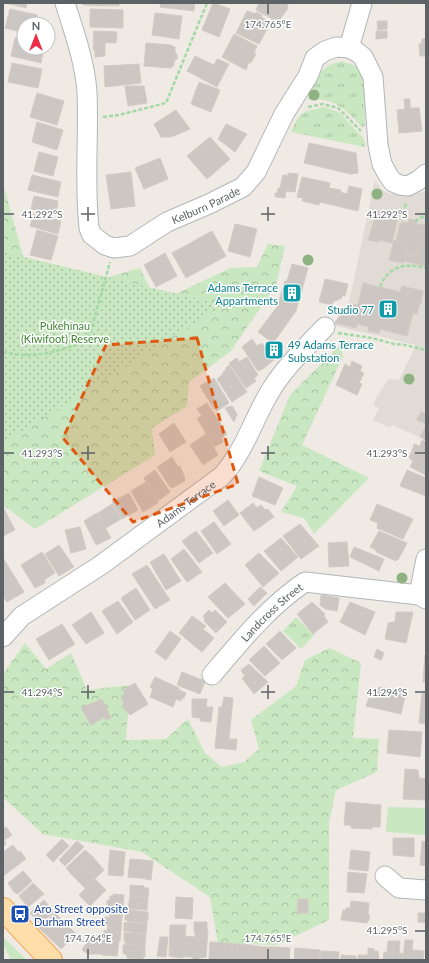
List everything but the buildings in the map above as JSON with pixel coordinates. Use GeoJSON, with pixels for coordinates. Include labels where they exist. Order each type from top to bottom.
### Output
{"type":"FeatureCollection","features":[{"type":"Feature","properties":{"kind":"main road"},"geometry":{"type":"LineString","coordinates":[[3,909],[51,960]]}},
{"type":"Feature","properties":{"kind":"street"},"geometry":{"type":"LineString","coordinates":[[65,3],[78,44],[87,92],[86,173],[89,228],[92,235],[98,241],[114,248]]}},
{"type":"Feature","properties":{"kind":"street"},"geometry":{"type":"LineString","coordinates":[[362,3],[349,48],[363,57],[373,77],[378,145],[382,164],[393,182],[400,186],[408,186],[426,174]]}},
{"type":"Feature","properties":{"kind":"street","name":"Kelburn Parade"},"geometry":{"type":"LineString","coordinates":[[114,248],[130,246],[167,222],[209,204],[243,187],[256,172],[284,114],[308,76],[315,58],[325,51],[336,47],[349,48]]}},
{"type":"Feature","properties":{"kind":"street","name":"Adams Terrace"},"geometry":{"type":"LineString","coordinates":[[3,637],[22,616],[101,565],[222,476],[239,453],[270,390],[284,371],[332,330]]}},
{"type":"Feature","properties":{"kind":"street"},"geometry":{"type":"LineString","coordinates":[[422,597],[426,559]]}},
{"type":"Feature","properties":{"kind":"street","name":"Landcross Street"},"geometry":{"type":"LineString","coordinates":[[212,675],[254,626],[292,590],[305,582],[422,597]]}},
{"type":"Feature","properties":{"kind":"street"},"geometry":{"type":"LineString","coordinates":[[384,876],[399,888],[426,890]]}},
{"type":"Feature","properties":{"kind":"path"},"geometry":{"type":"LineString","coordinates":[[86,120],[119,115],[166,103],[207,3]]}},
{"type":"Feature","properties":{"kind":"path"},"geometry":{"type":"LineString","coordinates":[[308,107],[323,104],[338,108],[367,137],[378,145]]}},
{"type":"Feature","properties":{"kind":"path"},"geometry":{"type":"LineString","coordinates":[[386,213],[386,211],[404,212],[408,186]]}},
{"type":"Feature","properties":{"kind":"path"},"geometry":{"type":"LineString","coordinates":[[415,221],[426,215]]}},
{"type":"Feature","properties":{"kind":"path"},"geometry":{"type":"LineString","coordinates":[[3,352],[16,355],[37,356],[88,341],[114,248]]}},
{"type":"Feature","properties":{"kind":"path"},"geometry":{"type":"LineString","coordinates":[[380,287],[388,274],[398,267],[412,265],[426,268]]}},
{"type":"Feature","properties":{"kind":"path"},"geometry":{"type":"LineString","coordinates":[[332,330],[426,350]]}},
{"type":"Feature","properties":{"kind":"highlighted area"},"geometry":{"type":"Polygon","coordinates":[[[197,338],[238,484],[133,522],[63,438],[106,345],[197,338]]]}},
{"type":"Feature","properties":{"kind":"shaded area"},"geometry":{"type":"Polygon","coordinates":[[[375,180],[382,190],[390,194],[410,195],[426,191],[426,440],[392,425],[390,428],[373,420],[379,408],[373,405],[376,398],[389,379],[399,380],[416,345],[332,325],[349,302],[375,180]]]}},
{"type":"Feature","properties":{"kind":"green space"},"geometry":{"type":"Polygon","coordinates":[[[341,61],[356,66],[364,79],[365,126],[362,127],[349,114],[335,104],[322,100],[308,100],[315,80],[322,70],[341,61]]]}},
{"type":"Feature","properties":{"kind":"green space"},"geometry":{"type":"Polygon","coordinates":[[[325,107],[340,113],[364,139],[365,147],[291,132],[297,120],[303,113],[325,107]]]}},
{"type":"Feature","properties":{"kind":"green space"},"geometry":{"type":"Polygon","coordinates":[[[3,184],[28,273],[68,289],[140,268],[157,303],[230,268],[257,267],[268,244],[285,246],[276,285],[231,351],[189,382],[187,406],[152,428],[155,455],[35,529],[3,505],[3,184]]]}},
{"type":"Feature","properties":{"kind":"green space","name":"Pukehīnau (Kiwifoot) Reserve"},"geometry":{"type":"Polygon","coordinates":[[[3,252],[223,305],[3,443],[3,252]]]}},
{"type":"Feature","properties":{"kind":"green space"},"geometry":{"type":"Polygon","coordinates":[[[340,345],[343,356],[302,445],[369,478],[314,534],[304,518],[281,512],[297,486],[259,471],[290,395],[340,345]]]}},
{"type":"Feature","properties":{"kind":"green space"},"geometry":{"type":"Polygon","coordinates":[[[296,617],[314,635],[301,649],[283,631],[296,617]]]}},
{"type":"Feature","properties":{"kind":"green space"},"geometry":{"type":"Polygon","coordinates":[[[25,643],[46,669],[71,653],[87,690],[130,685],[126,740],[166,739],[188,719],[205,753],[222,767],[244,762],[259,749],[251,720],[296,686],[305,660],[330,648],[361,663],[353,738],[379,739],[377,772],[336,790],[329,822],[329,920],[276,945],[218,943],[210,897],[142,852],[43,834],[6,800],[3,799],[3,674],[25,643]]]}},
{"type":"Feature","properties":{"kind":"green space"},"geometry":{"type":"Polygon","coordinates":[[[388,807],[426,808],[426,835],[386,832],[388,807]]]}},
{"type":"Feature","properties":{"kind":"green space"},"geometry":{"type":"Polygon","coordinates":[[[3,937],[27,960],[11,960],[3,944],[3,937]]]}},
{"type":"Feature","properties":{"kind":"place","name":"Adams Terrace Appartments"},"geometry":{"type":"Point","coordinates":[292,293]}},
{"type":"Feature","properties":{"kind":"place","name":"Studio 77"},"geometry":{"type":"Point","coordinates":[388,309]}},
{"type":"Feature","properties":{"kind":"place","name":"49 Adams Terrace Substation"},"geometry":{"type":"Point","coordinates":[274,350]}},
{"type":"Feature","properties":{"kind":"place","name":"Aro Street opposite Durham Street"},"geometry":{"type":"Point","coordinates":[20,914]}}]}
